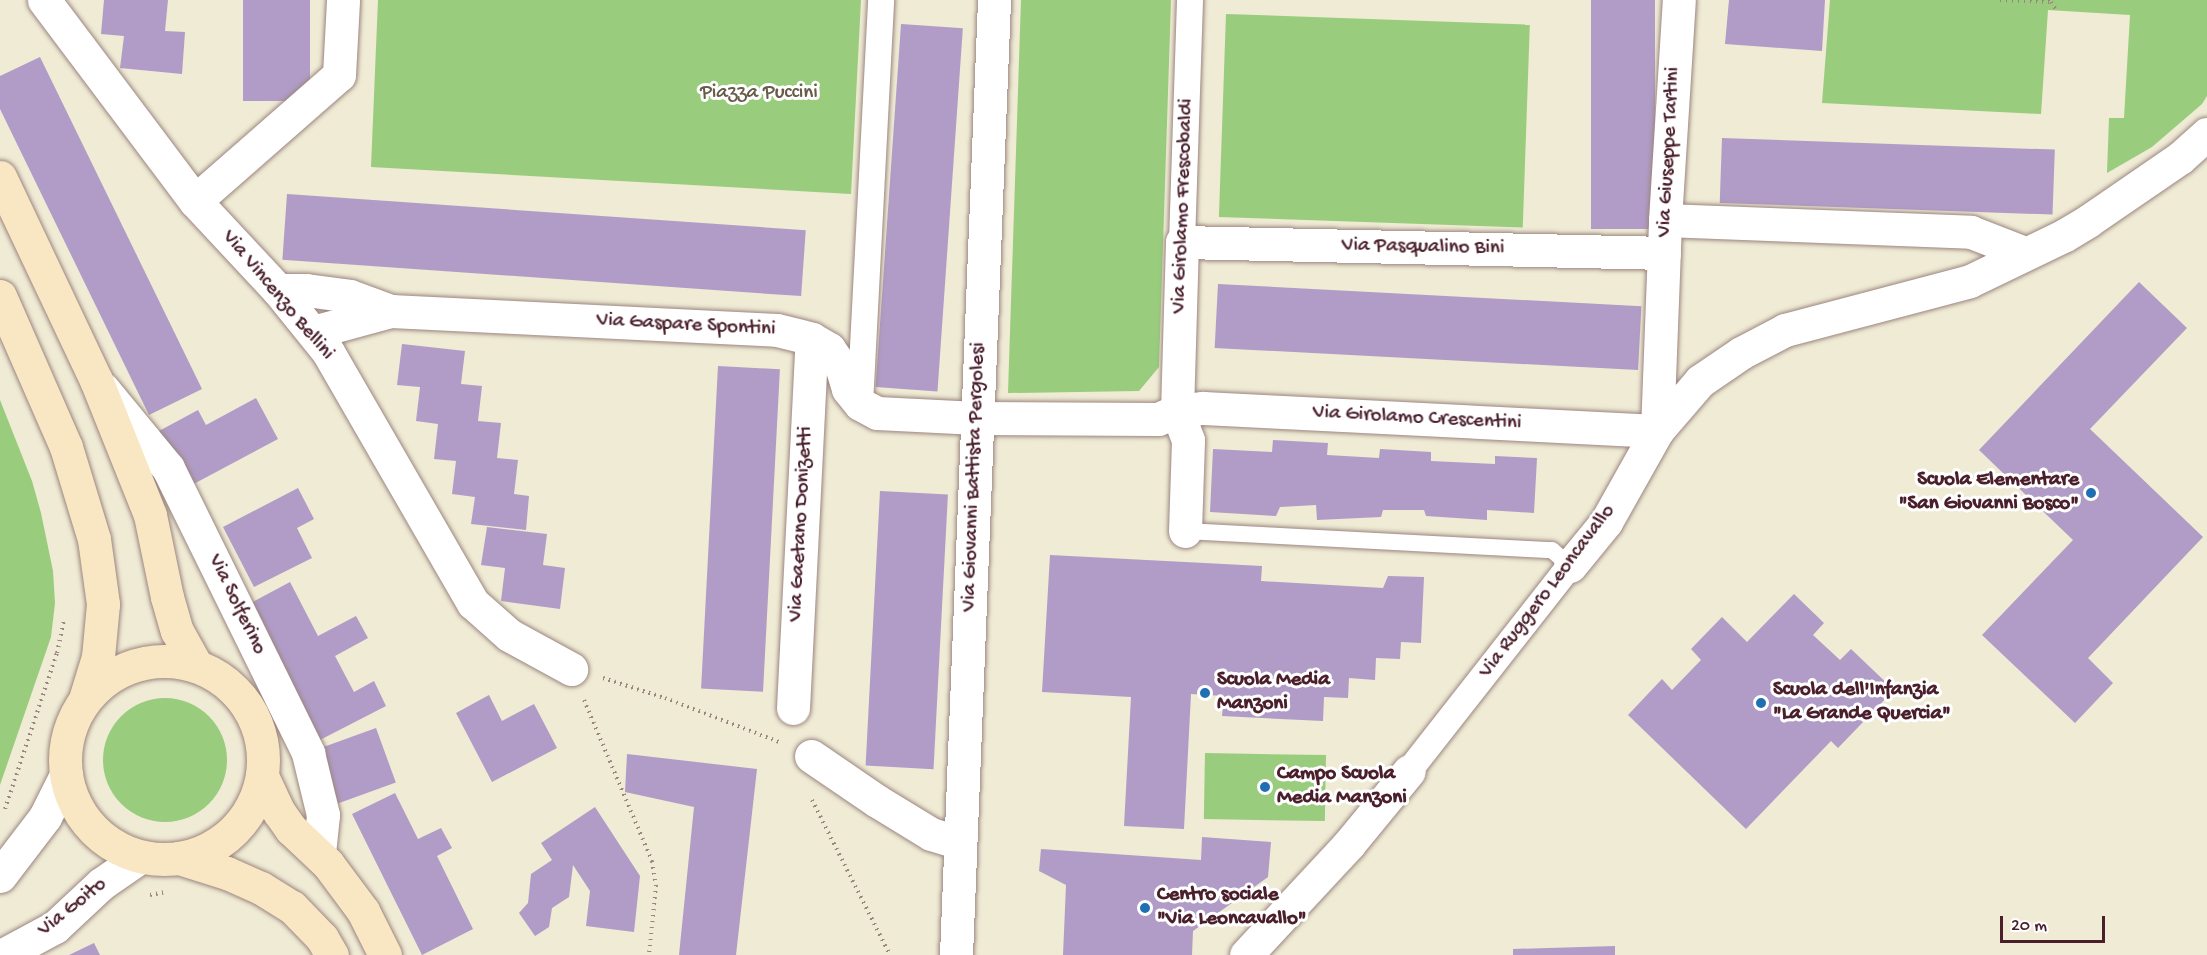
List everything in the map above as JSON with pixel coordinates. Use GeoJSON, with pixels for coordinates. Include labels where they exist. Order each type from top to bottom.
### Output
{"type":"FeatureCollection","features":[{"type":"Feature","properties":{"kind":"main road","name":"Via Solferino"},"geometry":{"type":"LineString","coordinates":[[0,177],[96,380],[150,515],[174,620],[196,665]]}},
{"type":"Feature","properties":{"kind":"main road"},"geometry":{"type":"LineString","coordinates":[[0,296],[66,447],[94,539],[103,604],[98,657],[84,700],[72,723],[65,748],[66,775],[74,802],[91,827],[113,846],[140,857],[179,858],[227,873],[261,888],[292,907],[322,938],[332,955]]}},
{"type":"Feature","properties":{"kind":"main road"},"geometry":{"type":"LineString","coordinates":[[84,700],[107,678],[135,665],[165,660],[196,665],[224,680],[242,698],[256,720],[262,745],[262,776],[253,806],[234,831],[209,849],[179,858]]}},
{"type":"Feature","properties":{"kind":"main road"},"geometry":{"type":"LineString","coordinates":[[262,776],[279,812],[291,829],[319,854],[363,911],[385,955]]}},
{"type":"Feature","properties":{"kind":"street","name":"Via Vincenzo Bellini"},"geometry":{"type":"LineString","coordinates":[[44,0],[195,201],[278,290],[328,352],[472,603],[509,635],[571,669]]}},
{"type":"Feature","properties":{"kind":"street"},"geometry":{"type":"LineString","coordinates":[[195,201],[339,75],[343,0]]}},
{"type":"Feature","properties":{"kind":"street"},"geometry":{"type":"LineString","coordinates":[[881,0],[860,404],[877,413],[977,418],[1158,418],[1177,411]]}},
{"type":"Feature","properties":{"kind":"street","name":"Via Giovanni Battista Pergolesi"},"geometry":{"type":"LineString","coordinates":[[956,955],[994,0]]}},
{"type":"Feature","properties":{"kind":"street","name":"Via Girolamo Frescobaldi"},"geometry":{"type":"LineString","coordinates":[[1185,531],[1188,440],[1177,411],[1190,0]]}},
{"type":"Feature","properties":{"kind":"street","name":"Via Giuseppe Tartini"},"geometry":{"type":"LineString","coordinates":[[1657,431],[1665,220],[1679,0]]}},
{"type":"Feature","properties":{"kind":"street","name":"Via Ruggero Leoncavallo"},"geometry":{"type":"LineString","coordinates":[[1246,955],[1349,844],[1606,522],[1657,431],[1700,381],[1741,353],[1785,330],[1970,281],[2065,235],[2180,158],[2207,134]]}},
{"type":"Feature","properties":{"kind":"street"},"geometry":{"type":"LineString","coordinates":[[1665,220],[1971,232],[2025,253]]}},
{"type":"Feature","properties":{"kind":"street","name":"Via Pasqualino Bini"},"geometry":{"type":"LineString","coordinates":[[1182,243],[1664,253]]}},
{"type":"Feature","properties":{"kind":"street","name":"Via Gaspare Spontini"},"geometry":{"type":"LineString","coordinates":[[278,290],[306,290],[350,296],[391,311],[777,330],[812,339],[829,349],[841,366],[848,389],[860,404]]}},
{"type":"Feature","properties":{"kind":"street","name":"Via Giuseppe Tartini"},"geometry":{"type":"LineString","coordinates":[[1662,304],[1679,355],[1700,381]]}},
{"type":"Feature","properties":{"kind":"street","name":"Via Gaspare Spontini"},"geometry":{"type":"LineString","coordinates":[[313,332],[391,311]]}},
{"type":"Feature","properties":{"kind":"street","name":"Via Gaetano Donizetti"},"geometry":{"type":"LineString","coordinates":[[793,708],[812,339]]}},
{"type":"Feature","properties":{"kind":"street","name":"Via Solferino"},"geometry":{"type":"LineString","coordinates":[[96,380],[168,468],[308,753],[323,815],[319,854]]}},
{"type":"Feature","properties":{"kind":"street","name":"Via Girolamo Crescentini"},"geometry":{"type":"LineString","coordinates":[[1177,411],[1203,408],[1657,431]]}},
{"type":"Feature","properties":{"kind":"street"},"geometry":{"type":"LineString","coordinates":[[798,750],[931,834],[960,843]]}},
{"type":"Feature","properties":{"kind":"street"},"geometry":{"type":"LineString","coordinates":[[0,876],[45,817],[66,775]]}},
{"type":"Feature","properties":{"kind":"street","name":"Via Goito"},"geometry":{"type":"LineString","coordinates":[[3,955],[55,927],[101,885],[140,857]]}},
{"type":"Feature","properties":{"kind":"lane"},"geometry":{"type":"LineString","coordinates":[[1185,531],[1552,550],[1570,566]]}},
{"type":"Feature","properties":{"kind":"path"},"geometry":{"type":"LineString","coordinates":[[2000,0],[2051,2],[2057,11]]}},
{"type":"Feature","properties":{"kind":"path"},"geometry":{"type":"LineString","coordinates":[[4,814],[57,653],[65,616]]}},
{"type":"Feature","properties":{"kind":"path"},"geometry":{"type":"LineString","coordinates":[[571,669],[665,698],[798,750]]}},
{"type":"Feature","properties":{"kind":"path"},"geometry":{"type":"LineString","coordinates":[[571,669],[652,861],[656,885],[649,955]]}},
{"type":"Feature","properties":{"kind":"path"},"geometry":{"type":"LineString","coordinates":[[811,797],[890,955]]}},
{"type":"Feature","properties":{"kind":"path"},"geometry":{"type":"LineString","coordinates":[[145,896],[163,891],[172,893]]}},
{"type":"Feature","properties":{"kind":"green space","name":"Piazza Puccini"},"geometry":{"type":"Polygon","coordinates":[[[378,0],[861,0],[851,194],[371,167],[378,0]]]}},
{"type":"Feature","properties":{"kind":"green space"},"geometry":{"type":"Polygon","coordinates":[[[1021,0],[1171,0],[1159,367],[1139,391],[1008,393],[1021,0]]]}},
{"type":"Feature","properties":{"kind":"green space"},"geometry":{"type":"Polygon","coordinates":[[[1830,0],[2207,0],[2207,96],[2202,104],[2152,147],[2107,173],[2109,118],[2124,118],[2130,15],[2048,10],[2041,114],[1822,103],[1830,0]]]}},
{"type":"Feature","properties":{"kind":"green space"},"geometry":{"type":"Polygon","coordinates":[[[1226,14],[1530,25],[1523,227],[1219,217],[1226,14]]]}},
{"type":"Feature","properties":{"kind":"green space"},"geometry":{"type":"Polygon","coordinates":[[[0,400],[32,481],[41,513],[53,571],[55,603],[51,637],[0,785],[0,400]]]}},
{"type":"Feature","properties":{"kind":"green space"},"geometry":{"type":"Polygon","coordinates":[[[165,698],[189,703],[209,716],[222,736],[227,760],[222,784],[209,804],[189,817],[165,822],[141,817],[121,804],[108,784],[103,760],[108,736],[121,716],[141,703],[165,698]]]}},
{"type":"Feature","properties":{"kind":"green space","name":"Campo Scuola Media Manzoni"},"geometry":{"type":"Polygon","coordinates":[[[1205,753],[1326,755],[1325,821],[1204,819],[1205,753]]]}},
{"type":"Feature","properties":{"kind":"building"},"geometry":{"type":"Polygon","coordinates":[[[104,0],[168,0],[165,31],[185,32],[182,74],[120,68],[124,36],[101,34],[104,0]]]}},
{"type":"Feature","properties":{"kind":"building"},"geometry":{"type":"Polygon","coordinates":[[[243,0],[310,0],[310,101],[243,101],[243,0]]]}},
{"type":"Feature","properties":{"kind":"building"},"geometry":{"type":"Polygon","coordinates":[[[1591,0],[1655,0],[1655,229],[1591,229],[1591,0]]]}},
{"type":"Feature","properties":{"kind":"building"},"geometry":{"type":"Polygon","coordinates":[[[1729,0],[1825,0],[1822,51],[1725,44],[1729,0]]]}},
{"type":"Feature","properties":{"kind":"building"},"geometry":{"type":"Polygon","coordinates":[[[901,24],[963,28],[937,391],[876,387],[901,24]]]}},
{"type":"Feature","properties":{"kind":"building"},"geometry":{"type":"Polygon","coordinates":[[[40,57],[202,389],[149,415],[0,109],[0,76],[40,57]]]}},
{"type":"Feature","properties":{"kind":"building"},"geometry":{"type":"Polygon","coordinates":[[[1722,138],[2055,150],[2053,215],[1720,203],[1722,138]]]}},
{"type":"Feature","properties":{"kind":"building"},"geometry":{"type":"Polygon","coordinates":[[[287,194],[806,230],[801,296],[282,260],[287,194]]]}},
{"type":"Feature","properties":{"kind":"building","name":"Scuola Elementare \"San Giovanni Bosco\""},"geometry":{"type":"Polygon","coordinates":[[[2139,282],[2187,328],[2090,429],[2203,537],[2088,658],[2113,683],[2075,723],[1982,635],[2073,540],[1979,450],[2139,282]]]}},
{"type":"Feature","properties":{"kind":"building"},"geometry":{"type":"Polygon","coordinates":[[[1218,284],[1641,306],[1638,370],[1215,348],[1218,284]]]}},
{"type":"Feature","properties":{"kind":"building"},"geometry":{"type":"Polygon","coordinates":[[[402,344],[465,351],[461,384],[482,386],[478,421],[501,423],[497,458],[518,460],[514,494],[529,496],[526,530],[471,524],[475,497],[452,494],[456,461],[434,459],[438,424],[416,421],[420,387],[397,385],[402,344]]]}},
{"type":"Feature","properties":{"kind":"building"},"geometry":{"type":"Polygon","coordinates":[[[718,366],[780,369],[763,692],[701,689],[718,366]]]}},
{"type":"Feature","properties":{"kind":"building"},"geometry":{"type":"Polygon","coordinates":[[[256,398],[278,439],[188,487],[159,431],[198,410],[206,425],[256,398]]]}},
{"type":"Feature","properties":{"kind":"building"},"geometry":{"type":"Polygon","coordinates":[[[1273,440],[1328,443],[1327,455],[1379,458],[1380,449],[1431,452],[1431,461],[1495,464],[1495,456],[1537,458],[1534,513],[1487,510],[1487,520],[1426,516],[1424,510],[1383,510],[1381,517],[1317,520],[1316,505],[1280,507],[1276,516],[1210,512],[1213,449],[1272,452],[1273,440]]]}},
{"type":"Feature","properties":{"kind":"building"},"geometry":{"type":"Polygon","coordinates":[[[298,488],[314,519],[297,528],[312,558],[254,587],[223,527],[298,488]]]}},
{"type":"Feature","properties":{"kind":"building"},"geometry":{"type":"Polygon","coordinates":[[[880,491],[948,495],[934,769],[866,766],[880,491]]]}},
{"type":"Feature","properties":{"kind":"building"},"geometry":{"type":"Polygon","coordinates":[[[487,527],[547,534],[543,565],[565,568],[560,609],[501,601],[505,568],[481,565],[487,527]]]}},
{"type":"Feature","properties":{"kind":"building","name":"Scuola Media Manzoni"},"geometry":{"type":"Polygon","coordinates":[[[1050,555],[1262,566],[1261,581],[1383,588],[1388,576],[1424,577],[1421,643],[1401,642],[1400,659],[1376,658],[1375,680],[1349,678],[1348,698],[1324,697],[1323,721],[1222,716],[1224,696],[1191,694],[1184,829],[1124,826],[1131,697],[1042,692],[1050,555]]]}},
{"type":"Feature","properties":{"kind":"building"},"geometry":{"type":"Polygon","coordinates":[[[290,582],[318,636],[356,616],[368,638],[335,656],[354,692],[374,681],[386,706],[316,742],[245,606],[290,582]]]}},
{"type":"Feature","properties":{"kind":"building","name":"Scuola dell'Infanzia \"La Grande Quercia\""},"geometry":{"type":"Polygon","coordinates":[[[1794,594],[1824,623],[1813,635],[1840,660],[1851,649],[1894,690],[1838,748],[1831,741],[1746,829],[1628,715],[1662,679],[1672,690],[1701,660],[1691,649],[1722,617],[1747,642],[1794,594]]]}},
{"type":"Feature","properties":{"kind":"building"},"geometry":{"type":"Polygon","coordinates":[[[489,695],[502,721],[534,704],[557,748],[492,782],[456,713],[489,695]]]}},
{"type":"Feature","properties":{"kind":"building"},"geometry":{"type":"Polygon","coordinates":[[[376,728],[396,783],[339,803],[319,749],[376,728]]]}},
{"type":"Feature","properties":{"kind":"building"},"geometry":{"type":"Polygon","coordinates":[[[627,754],[757,769],[736,955],[679,955],[694,807],[625,792],[627,754]]]}},
{"type":"Feature","properties":{"kind":"building"},"geometry":{"type":"Polygon","coordinates":[[[395,793],[418,839],[441,828],[452,848],[437,856],[473,929],[422,955],[352,814],[395,793]]]}},
{"type":"Feature","properties":{"kind":"building"},"geometry":{"type":"Polygon","coordinates":[[[595,807],[640,876],[634,932],[586,926],[590,891],[573,865],[569,897],[552,908],[549,927],[535,936],[519,913],[528,903],[531,874],[552,860],[541,843],[595,807]]]}},
{"type":"Feature","properties":{"kind":"building","name":"Centro sociale \"Via Leoncavallo\""},"geometry":{"type":"Polygon","coordinates":[[[1202,837],[1271,842],[1268,877],[1193,931],[1192,955],[1063,955],[1066,885],[1039,871],[1041,849],[1201,860],[1202,837]]]}},
{"type":"Feature","properties":{"kind":"building"},"geometry":{"type":"Polygon","coordinates":[[[94,943],[100,955],[69,955],[94,943]]]}},
{"type":"Feature","properties":{"kind":"building"},"geometry":{"type":"Polygon","coordinates":[[[1615,946],[1615,955],[1513,955],[1513,949],[1615,946]]]}},
{"type":"Feature","properties":{"kind":"place","name":"Scuola Elementare \"San Giovanni Bosco\""},"geometry":{"type":"Point","coordinates":[2091,493]}},
{"type":"Feature","properties":{"kind":"place","name":"Scuola Media Manzoni"},"geometry":{"type":"Point","coordinates":[1205,693]}},
{"type":"Feature","properties":{"kind":"place","name":"Scuola dell'Infanzia \"La Grande Quercia\""},"geometry":{"type":"Point","coordinates":[1761,703]}},
{"type":"Feature","properties":{"kind":"place","name":"Campo Scuola Media Manzoni"},"geometry":{"type":"Point","coordinates":[1265,787]}},
{"type":"Feature","properties":{"kind":"place","name":"Centro sociale \"Via Leoncavallo\""},"geometry":{"type":"Point","coordinates":[1145,908]}}]}
